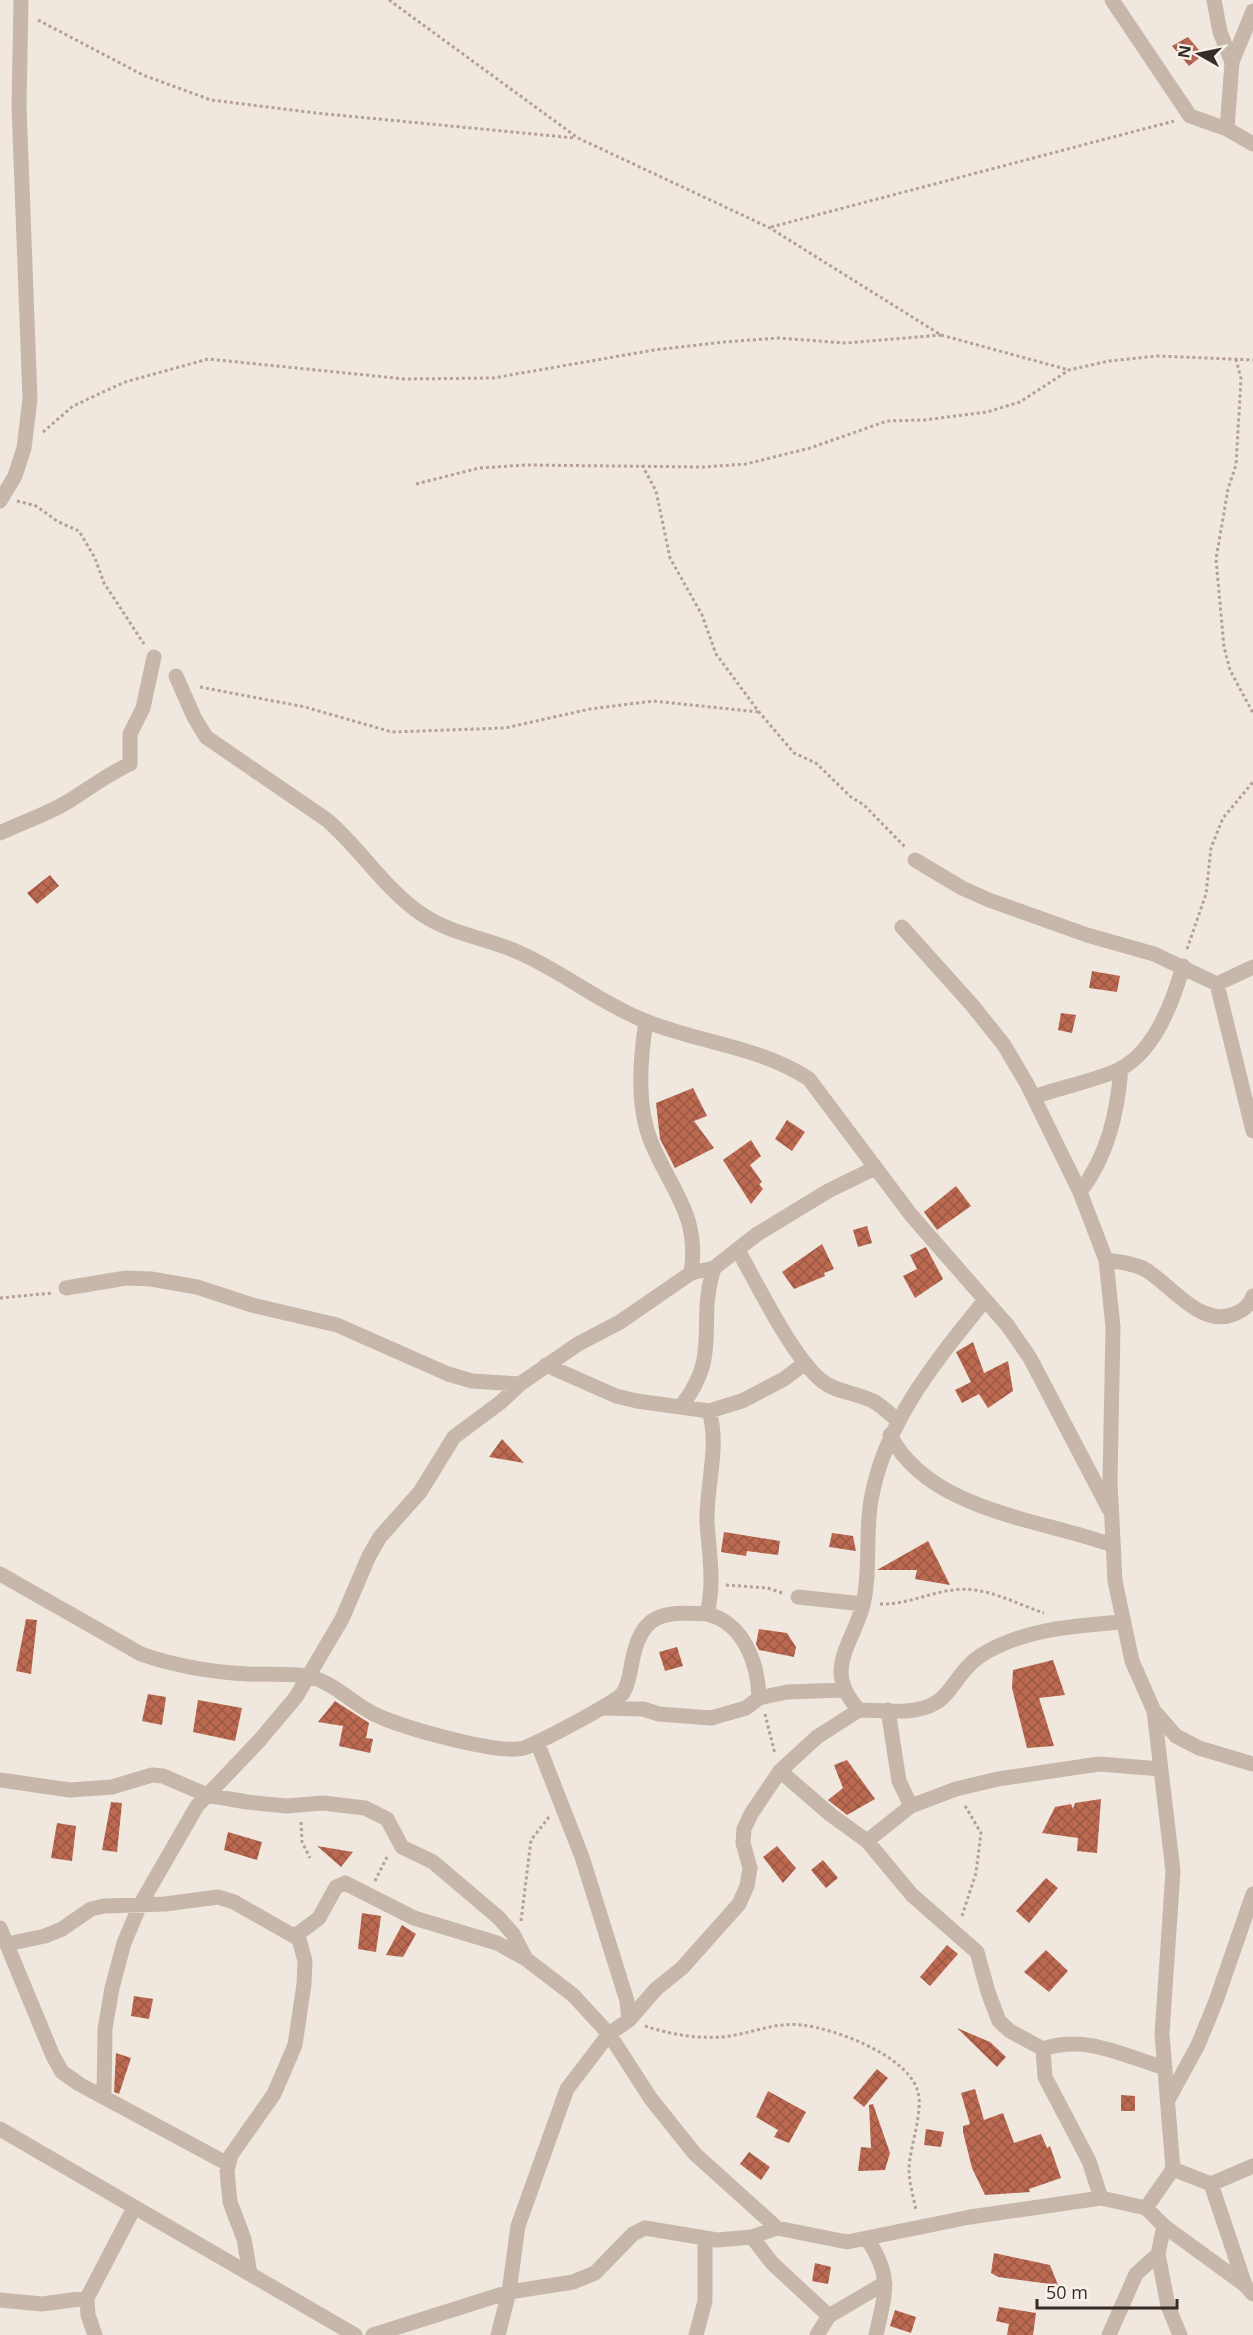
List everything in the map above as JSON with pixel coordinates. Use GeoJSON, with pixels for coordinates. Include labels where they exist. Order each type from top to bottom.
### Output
{"type":"FeatureCollection","features":[{"type":"Feature","properties":{"kind":"street"},"geometry":{"type":"LineString","coordinates":[[1112,0],[1190,116],[1227,129],[1253,144]]}},
{"type":"Feature","properties":{"kind":"street"},"geometry":{"type":"LineString","coordinates":[[1214,0],[1220,32],[1232,62]]}},
{"type":"Feature","properties":{"kind":"street"},"geometry":{"type":"LineString","coordinates":[[2,499],[15,476],[24,448],[29,376],[19,106],[20,6]]}},
{"type":"Feature","properties":{"kind":"street"},"geometry":{"type":"LineString","coordinates":[[1227,129],[1232,62],[1253,11]]}},
{"type":"Feature","properties":{"kind":"street"},"geometry":{"type":"LineString","coordinates":[[0,833],[69,801],[98,780],[130,764],[130,735],[143,708],[153,657]]}},
{"type":"Feature","properties":{"kind":"street"},"geometry":{"type":"LineString","coordinates":[[176,676],[206,737],[327,820],[342,833],[390,888],[421,915],[444,928],[517,951],[541,962],[563,974],[589,994],[646,1022],[761,1055],[791,1067],[809,1079],[911,1215],[1008,1326],[1030,1358],[1111,1511]]}},
{"type":"Feature","properties":{"kind":"street"},"geometry":{"type":"LineString","coordinates":[[915,860],[962,888],[989,900],[1183,966],[1217,984],[1252,1124]]}},
{"type":"Feature","properties":{"kind":"street"},"geometry":{"type":"LineString","coordinates":[[902,927],[972,1005],[1004,1045],[1034,1097],[1080,1192],[1106,1260],[1113,1326],[1112,1545],[1122,1622],[1132,1661],[1154,1711],[1173,1871],[1163,1992],[1162,2034],[1173,2169],[1146,2208]]}},
{"type":"Feature","properties":{"kind":"street"},"geometry":{"type":"LineString","coordinates":[[1034,1097],[1121,1069],[1144,1047],[1162,1023],[1183,966]]}},
{"type":"Feature","properties":{"kind":"street"},"geometry":{"type":"LineString","coordinates":[[1217,984],[1253,967]]}},
{"type":"Feature","properties":{"kind":"street"},"geometry":{"type":"LineString","coordinates":[[646,1022],[641,1061],[645,1117],[651,1143],[674,1183],[691,1222],[694,1242],[692,1273]]}},
{"type":"Feature","properties":{"kind":"street"},"geometry":{"type":"LineString","coordinates":[[1080,1192],[1094,1174],[1109,1140],[1118,1107],[1121,1069]]}},
{"type":"Feature","properties":{"kind":"street"},"geometry":{"type":"LineString","coordinates":[[104,2097],[105,2029],[112,1988],[124,1943],[140,1905],[186,1821],[207,1795],[259,1741],[309,1677],[342,1619],[369,1556],[380,1537],[420,1492],[453,1437],[546,1365],[620,1322],[692,1273],[714,1269],[756,1235],[828,1191],[875,1168]]}},
{"type":"Feature","properties":{"kind":"street"},"geometry":{"type":"LineString","coordinates":[[738,1250],[778,1321],[820,1380],[831,1387],[874,1402],[898,1421]]}},
{"type":"Feature","properties":{"kind":"street"},"geometry":{"type":"LineString","coordinates":[[1106,1260],[1147,1270],[1174,1294],[1209,1315],[1227,1317],[1240,1312],[1253,1296]]}},
{"type":"Feature","properties":{"kind":"street"},"geometry":{"type":"LineString","coordinates":[[682,1405],[701,1375],[706,1360],[708,1290],[714,1269]]}},
{"type":"Feature","properties":{"kind":"street"},"geometry":{"type":"LineString","coordinates":[[66,1288],[126,1278],[151,1279],[197,1287],[252,1305],[337,1325],[448,1374],[472,1381],[520,1384]]}},
{"type":"Feature","properties":{"kind":"street"},"geometry":{"type":"LineString","coordinates":[[858,1710],[844,1690],[841,1678],[842,1655],[863,1604],[868,1570],[870,1504],[877,1472],[890,1435],[898,1421],[942,1354],[985,1300]]}},
{"type":"Feature","properties":{"kind":"street"},"geometry":{"type":"LineString","coordinates":[[546,1365],[616,1396],[709,1411],[742,1401],[784,1379],[806,1363]]}},
{"type":"Feature","properties":{"kind":"street"},"geometry":{"type":"LineString","coordinates":[[707,1614],[713,1582],[707,1522],[714,1433],[709,1411]]}},
{"type":"Feature","properties":{"kind":"street"},"geometry":{"type":"LineString","coordinates":[[890,1435],[905,1460],[964,1498],[1014,1518],[1112,1545]]}},
{"type":"Feature","properties":{"kind":"street"},"geometry":{"type":"LineString","coordinates":[[0,1574],[141,1654],[160,1660],[227,1672],[309,1677],[396,1725],[487,1748],[522,1748],[616,1700],[626,1689],[641,1629],[660,1617],[674,1614],[707,1614],[729,1623],[743,1640],[755,1668],[759,1698]]}},
{"type":"Feature","properties":{"kind":"street"},"geometry":{"type":"LineString","coordinates":[[798,1597],[863,1604]]}},
{"type":"Feature","properties":{"kind":"street"},"geometry":{"type":"LineString","coordinates":[[498,2335],[509,2292],[518,2226],[567,2089],[609,2034],[629,2020],[656,1989],[682,1968],[739,1904],[747,1886],[750,1868],[743,1843],[744,1829],[756,1806],[780,1771],[817,1737],[858,1710],[931,1707],[946,1694],[966,1668],[980,1656],[1020,1638],[1069,1626],[1122,1622]]}},
{"type":"Feature","properties":{"kind":"street"},"geometry":{"type":"LineString","coordinates":[[603,1708],[643,1709],[659,1714],[711,1718],[746,1708],[759,1698],[786,1692],[844,1690]]}},
{"type":"Feature","properties":{"kind":"street"},"geometry":{"type":"LineString","coordinates":[[888,1710],[898,1781],[910,1806]]}},
{"type":"Feature","properties":{"kind":"street"},"geometry":{"type":"LineString","coordinates":[[1154,1711],[1176,1736],[1199,1748],[1253,1764]]}},
{"type":"Feature","properties":{"kind":"street"},"geometry":{"type":"LineString","coordinates":[[537,1742],[582,1857],[627,2001],[629,2020]]}},
{"type":"Feature","properties":{"kind":"street"},"geometry":{"type":"LineString","coordinates":[[867,1841],[910,1806],[956,1789],[1019,1774],[1069,1766],[1099,1764],[1161,1768]]}},
{"type":"Feature","properties":{"kind":"street"},"geometry":{"type":"LineString","coordinates":[[780,1771],[831,1815],[867,1841],[912,1895],[977,1952],[987,1992],[999,2021],[1010,2031],[1043,2049],[1061,2042],[1101,2045],[1166,2068]]}},
{"type":"Feature","properties":{"kind":"street"},"geometry":{"type":"LineString","coordinates":[[0,1780],[70,1790],[112,1786],[153,1774],[171,1779],[207,1795],[286,1806],[324,1803],[365,1808],[387,1819],[393,1827],[398,1842],[408,1851],[433,1862],[460,1883],[513,1934],[526,1959]]}},
{"type":"Feature","properties":{"kind":"street"},"geometry":{"type":"LineString","coordinates":[[295,1936],[324,1912],[339,1884],[345,1882],[414,1918],[497,1943],[526,1959],[573,1995],[609,2034],[651,2099],[695,2154],[777,2228],[847,2242],[970,2217],[1101,2198],[1146,2208],[1164,2226],[1249,2289]]}},
{"type":"Feature","properties":{"kind":"street"},"geometry":{"type":"LineString","coordinates":[[1168,2100],[1212,2012],[1253,1894]]}},
{"type":"Feature","properties":{"kind":"street"},"geometry":{"type":"LineString","coordinates":[[7,1944],[45,1936],[62,1929],[91,1910],[120,1904],[140,1905],[218,1897],[234,1902],[300,1941],[305,1961],[295,2045],[274,2094],[244,2134],[228,2164],[230,2202],[244,2239],[250,2274]]}},
{"type":"Feature","properties":{"kind":"street"},"geometry":{"type":"LineString","coordinates":[[0,1928],[47,2043],[62,2072],[228,2164]]}},
{"type":"Feature","properties":{"kind":"street"},"geometry":{"type":"LineString","coordinates":[[1043,2049],[1045,2077],[1089,2161],[1101,2198]]}},
{"type":"Feature","properties":{"kind":"street"},"geometry":{"type":"LineString","coordinates":[[0,2129],[355,2335]]}},
{"type":"Feature","properties":{"kind":"street"},"geometry":{"type":"LineString","coordinates":[[1173,2169],[1211,2184],[1253,2166]]}},
{"type":"Feature","properties":{"kind":"street"},"geometry":{"type":"LineString","coordinates":[[1211,2184],[1249,2289]]}},
{"type":"Feature","properties":{"kind":"street"},"geometry":{"type":"LineString","coordinates":[[95,2335],[88,2315],[87,2298],[134,2208]]}},
{"type":"Feature","properties":{"kind":"street"},"geometry":{"type":"LineString","coordinates":[[1164,2226],[1158,2253],[1168,2306],[1180,2335]]}},
{"type":"Feature","properties":{"kind":"street"},"geometry":{"type":"LineString","coordinates":[[373,2335],[509,2292],[573,2282],[595,2272],[633,2234],[645,2228],[732,2240],[752,2237],[777,2228]]}},
{"type":"Feature","properties":{"kind":"street"},"geometry":{"type":"LineString","coordinates":[[752,2237],[772,2264],[830,2316]]}},
{"type":"Feature","properties":{"kind":"street"},"geometry":{"type":"LineString","coordinates":[[696,2335],[705,2301],[705,2238]]}},
{"type":"Feature","properties":{"kind":"street"},"geometry":{"type":"LineString","coordinates":[[867,2239],[881,2259],[885,2283],[876,2335]]}},
{"type":"Feature","properties":{"kind":"street"},"geometry":{"type":"LineString","coordinates":[[1109,2335],[1136,2274],[1158,2253]]}},
{"type":"Feature","properties":{"kind":"street"},"geometry":{"type":"LineString","coordinates":[[817,2335],[830,2316],[885,2283]]}},
{"type":"Feature","properties":{"kind":"street"},"geometry":{"type":"LineString","coordinates":[[0,2300],[42,2304],[87,2298]]}},
{"type":"Feature","properties":{"kind":"path"},"geometry":{"type":"LineString","coordinates":[[389,0],[578,138],[770,228],[941,334],[1070,370]]}},
{"type":"Feature","properties":{"kind":"path"},"geometry":{"type":"LineString","coordinates":[[20,6],[143,75],[211,100],[316,113],[578,138]]}},
{"type":"Feature","properties":{"kind":"path"},"geometry":{"type":"LineString","coordinates":[[770,228],[1190,116]]}},
{"type":"Feature","properties":{"kind":"path"},"geometry":{"type":"LineString","coordinates":[[24,448],[73,406],[124,382],[208,359],[405,379],[493,378],[654,350],[724,342],[779,338],[845,343],[941,334]]}},
{"type":"Feature","properties":{"kind":"path"},"geometry":{"type":"LineString","coordinates":[[416,484],[479,468],[642,465],[704,467],[746,464],[810,448],[887,421],[924,420],[987,412],[1020,402],[1070,370],[1109,361],[1157,356],[1253,360]]}},
{"type":"Feature","properties":{"kind":"path"},"geometry":{"type":"LineString","coordinates":[[1236,359],[1240,379],[1236,465],[1228,489],[1216,560],[1224,647],[1230,670],[1253,713]]}},
{"type":"Feature","properties":{"kind":"path"},"geometry":{"type":"LineString","coordinates":[[642,465],[656,491],[670,558],[702,615],[716,654],[759,712],[794,753],[816,763],[851,797],[864,805],[915,860]]}},
{"type":"Feature","properties":{"kind":"path"},"geometry":{"type":"LineString","coordinates":[[2,499],[36,506],[57,521],[79,531],[95,558],[104,583],[153,657]]}},
{"type":"Feature","properties":{"kind":"path"},"geometry":{"type":"LineString","coordinates":[[176,676],[204,689],[305,707],[392,732],[505,728],[590,709],[653,701],[759,712]]}},
{"type":"Feature","properties":{"kind":"path"},"geometry":{"type":"LineString","coordinates":[[1183,966],[1196,918],[1206,894],[1211,848],[1223,818],[1253,782]]}},
{"type":"Feature","properties":{"kind":"path"},"geometry":{"type":"LineString","coordinates":[[0,1298],[46,1294],[66,1288]]}},
{"type":"Feature","properties":{"kind":"path"},"geometry":{"type":"LineString","coordinates":[[713,1582],[768,1588],[798,1597]]}},
{"type":"Feature","properties":{"kind":"path"},"geometry":{"type":"LineString","coordinates":[[863,1604],[896,1604],[954,1589],[970,1590],[992,1594],[1048,1614],[1069,1626]]}},
{"type":"Feature","properties":{"kind":"path"},"geometry":{"type":"LineString","coordinates":[[759,1698],[780,1771]]}},
{"type":"Feature","properties":{"kind":"path"},"geometry":{"type":"LineString","coordinates":[[952,1928],[959,1923],[968,1904],[980,1856],[981,1833],[956,1789]]}},
{"type":"Feature","properties":{"kind":"path"},"geometry":{"type":"LineString","coordinates":[[513,1934],[523,1917],[527,1861],[531,1840],[560,1801]]}},
{"type":"Feature","properties":{"kind":"path"},"geometry":{"type":"LineString","coordinates":[[286,1806],[301,1821],[302,1842],[310,1858]]}},
{"type":"Feature","properties":{"kind":"path"},"geometry":{"type":"LineString","coordinates":[[367,1892],[372,1890],[391,1848],[398,1842]]}},
{"type":"Feature","properties":{"kind":"path"},"geometry":{"type":"LineString","coordinates":[[629,2020],[671,2034],[700,2036],[730,2036],[780,2025],[803,2025],[875,2049],[892,2059],[911,2076],[919,2092],[909,2172],[917,2228]]}},
{"type":"Feature","properties":{"kind":"building"},"geometry":{"type":"Polygon","coordinates":[[[1188,37],[1203,55],[1189,66],[1172,46],[1188,37]]]}},
{"type":"Feature","properties":{"kind":"building"},"geometry":{"type":"Polygon","coordinates":[[[50,875],[59,886],[37,904],[27,893],[50,875]]]}},
{"type":"Feature","properties":{"kind":"building"},"geometry":{"type":"Polygon","coordinates":[[[1092,971],[1120,976],[1117,992],[1089,988],[1092,971]]]}},
{"type":"Feature","properties":{"kind":"building"},"geometry":{"type":"Polygon","coordinates":[[[1061,1013],[1076,1015],[1072,1033],[1058,1030],[1061,1013]]]}},
{"type":"Feature","properties":{"kind":"building"},"geometry":{"type":"Polygon","coordinates":[[[693,1088],[707,1116],[694,1121],[714,1148],[675,1168],[660,1139],[656,1103],[693,1088]]]}},
{"type":"Feature","properties":{"kind":"building"},"geometry":{"type":"Polygon","coordinates":[[[787,1120],[805,1132],[792,1151],[775,1139],[787,1120]]]}},
{"type":"Feature","properties":{"kind":"building"},"geometry":{"type":"Polygon","coordinates":[[[751,1140],[761,1156],[750,1165],[762,1182],[759,1184],[763,1189],[751,1204],[723,1160],[751,1140]]]}},
{"type":"Feature","properties":{"kind":"building"},"geometry":{"type":"Polygon","coordinates":[[[956,1186],[971,1206],[937,1230],[924,1212],[956,1186]]]}},
{"type":"Feature","properties":{"kind":"building"},"geometry":{"type":"Polygon","coordinates":[[[867,1226],[872,1243],[858,1247],[853,1230],[867,1226]]]}},
{"type":"Feature","properties":{"kind":"building"},"geometry":{"type":"Polygon","coordinates":[[[822,1244],[834,1269],[824,1273],[825,1276],[794,1289],[782,1272],[822,1244]]]}},
{"type":"Feature","properties":{"kind":"building"},"geometry":{"type":"Polygon","coordinates":[[[926,1247],[943,1279],[915,1298],[903,1276],[917,1269],[910,1255],[926,1247]]]}},
{"type":"Feature","properties":{"kind":"building"},"geometry":{"type":"Polygon","coordinates":[[[973,1342],[984,1373],[1008,1361],[1013,1391],[988,1408],[979,1394],[962,1403],[955,1390],[971,1382],[956,1352],[973,1342]]]}},
{"type":"Feature","properties":{"kind":"building"},"geometry":{"type":"Polygon","coordinates":[[[502,1439],[524,1463],[489,1457],[502,1439]]]}},
{"type":"Feature","properties":{"kind":"building"},"geometry":{"type":"Polygon","coordinates":[[[724,1532],[780,1541],[778,1555],[747,1551],[746,1556],[721,1552],[724,1532]]]}},
{"type":"Feature","properties":{"kind":"building"},"geometry":{"type":"Polygon","coordinates":[[[832,1533],[853,1536],[856,1551],[829,1547],[832,1533]]]}},
{"type":"Feature","properties":{"kind":"building"},"geometry":{"type":"Polygon","coordinates":[[[928,1541],[950,1585],[915,1579],[917,1570],[877,1570],[928,1541]]]}},
{"type":"Feature","properties":{"kind":"building"},"geometry":{"type":"Polygon","coordinates":[[[26,1619],[37,1620],[31,1674],[16,1671],[26,1619]]]}},
{"type":"Feature","properties":{"kind":"building"},"geometry":{"type":"Polygon","coordinates":[[[759,1629],[787,1633],[796,1647],[794,1657],[759,1650],[756,1644],[759,1629]]]}},
{"type":"Feature","properties":{"kind":"building"},"geometry":{"type":"Polygon","coordinates":[[[677,1647],[683,1666],[665,1671],[659,1652],[677,1647]]]}},
{"type":"Feature","properties":{"kind":"building"},"geometry":{"type":"Polygon","coordinates":[[[1053,1660],[1065,1695],[1039,1698],[1054,1746],[1027,1748],[1012,1688],[1013,1670],[1053,1660]]]}},
{"type":"Feature","properties":{"kind":"building"},"geometry":{"type":"Polygon","coordinates":[[[148,1694],[166,1697],[162,1725],[142,1721],[148,1694]]]}},
{"type":"Feature","properties":{"kind":"building"},"geometry":{"type":"Polygon","coordinates":[[[198,1700],[242,1708],[235,1741],[193,1732],[198,1700]]]}},
{"type":"Feature","properties":{"kind":"building"},"geometry":{"type":"Polygon","coordinates":[[[335,1701],[369,1723],[366,1738],[373,1739],[370,1753],[339,1746],[343,1726],[318,1722],[335,1701]]]}},
{"type":"Feature","properties":{"kind":"building"},"geometry":{"type":"Polygon","coordinates":[[[847,1760],[875,1799],[847,1815],[828,1800],[843,1788],[834,1765],[847,1760]]]}},
{"type":"Feature","properties":{"kind":"building"},"geometry":{"type":"Polygon","coordinates":[[[1101,1799],[1097,1853],[1077,1851],[1078,1838],[1042,1833],[1055,1807],[1071,1804],[1073,1809],[1075,1803],[1101,1799]]]}},
{"type":"Feature","properties":{"kind":"building"},"geometry":{"type":"Polygon","coordinates":[[[111,1802],[122,1803],[117,1852],[102,1850],[111,1802]]]}},
{"type":"Feature","properties":{"kind":"building"},"geometry":{"type":"Polygon","coordinates":[[[57,1823],[76,1826],[72,1861],[51,1858],[57,1823]]]}},
{"type":"Feature","properties":{"kind":"building"},"geometry":{"type":"Polygon","coordinates":[[[228,1832],[262,1842],[257,1860],[224,1850],[228,1832]]]}},
{"type":"Feature","properties":{"kind":"building"},"geometry":{"type":"Polygon","coordinates":[[[317,1846],[353,1852],[341,1867],[317,1846]]]}},
{"type":"Feature","properties":{"kind":"building"},"geometry":{"type":"Polygon","coordinates":[[[777,1846],[796,1868],[783,1883],[763,1857],[777,1846]]]}},
{"type":"Feature","properties":{"kind":"building"},"geometry":{"type":"Polygon","coordinates":[[[823,1860],[838,1878],[826,1888],[811,1870],[823,1860]]]}},
{"type":"Feature","properties":{"kind":"building"},"geometry":{"type":"Polygon","coordinates":[[[1046,1878],[1058,1888],[1029,1923],[1016,1911],[1046,1878]]]}},
{"type":"Feature","properties":{"kind":"building"},"geometry":{"type":"Polygon","coordinates":[[[362,1913],[381,1916],[376,1952],[358,1949],[362,1913]]]}},
{"type":"Feature","properties":{"kind":"building"},"geometry":{"type":"Polygon","coordinates":[[[402,1925],[416,1934],[403,1957],[386,1955],[402,1925]]]}},
{"type":"Feature","properties":{"kind":"building"},"geometry":{"type":"Polygon","coordinates":[[[947,1945],[958,1954],[930,1986],[920,1977],[947,1945]]]}},
{"type":"Feature","properties":{"kind":"building"},"geometry":{"type":"Polygon","coordinates":[[[1046,1950],[1068,1971],[1049,1992],[1024,1972],[1046,1950]]]}},
{"type":"Feature","properties":{"kind":"building"},"geometry":{"type":"Polygon","coordinates":[[[134,1996],[153,1999],[149,2019],[131,2016],[134,1996]]]}},
{"type":"Feature","properties":{"kind":"building"},"geometry":{"type":"Polygon","coordinates":[[[957,2028],[990,2042],[1006,2057],[997,2067],[957,2028]]]}},
{"type":"Feature","properties":{"kind":"building"},"geometry":{"type":"Polygon","coordinates":[[[116,2053],[131,2058],[119,2094],[114,2092],[116,2053]]]}},
{"type":"Feature","properties":{"kind":"building"},"geometry":{"type":"Polygon","coordinates":[[[877,2069],[888,2078],[864,2107],[853,2098],[877,2069]]]}},
{"type":"Feature","properties":{"kind":"building"},"geometry":{"type":"Polygon","coordinates":[[[975,2089],[984,2120],[1003,2113],[1014,2143],[1041,2134],[1047,2148],[1050,2146],[1061,2178],[1029,2189],[1030,2192],[985,2195],[972,2168],[963,2132],[963,2126],[970,2124],[961,2093],[975,2089]]]}},
{"type":"Feature","properties":{"kind":"building"},"geometry":{"type":"Polygon","coordinates":[[[768,2091],[806,2112],[789,2143],[774,2137],[778,2130],[756,2117],[768,2091]]]}},
{"type":"Feature","properties":{"kind":"building"},"geometry":{"type":"Polygon","coordinates":[[[1121,2095],[1135,2096],[1135,2111],[1121,2111],[1121,2095]]]}},
{"type":"Feature","properties":{"kind":"building"},"geometry":{"type":"Polygon","coordinates":[[[873,2104],[890,2153],[885,2170],[858,2171],[861,2147],[871,2148],[869,2105],[873,2104]]]}},
{"type":"Feature","properties":{"kind":"building"},"geometry":{"type":"Polygon","coordinates":[[[926,2129],[944,2132],[941,2147],[924,2145],[926,2129]]]}},
{"type":"Feature","properties":{"kind":"building"},"geometry":{"type":"Polygon","coordinates":[[[749,2152],[770,2167],[761,2180],[740,2164],[749,2152]]]}},
{"type":"Feature","properties":{"kind":"building"},"geometry":{"type":"Polygon","coordinates":[[[994,2253],[1050,2265],[1058,2285],[998,2277],[991,2273],[994,2253]]]}},
{"type":"Feature","properties":{"kind":"building"},"geometry":{"type":"Polygon","coordinates":[[[815,2263],[831,2267],[828,2284],[812,2281],[815,2263]]]}},
{"type":"Feature","properties":{"kind":"building"},"geometry":{"type":"Polygon","coordinates":[[[999,2307],[1036,2313],[1033,2335],[1007,2335],[1009,2324],[996,2321],[999,2307]]]}},
{"type":"Feature","properties":{"kind":"building"},"geometry":{"type":"Polygon","coordinates":[[[895,2310],[916,2317],[911,2333],[890,2326],[895,2310]]]}}]}
